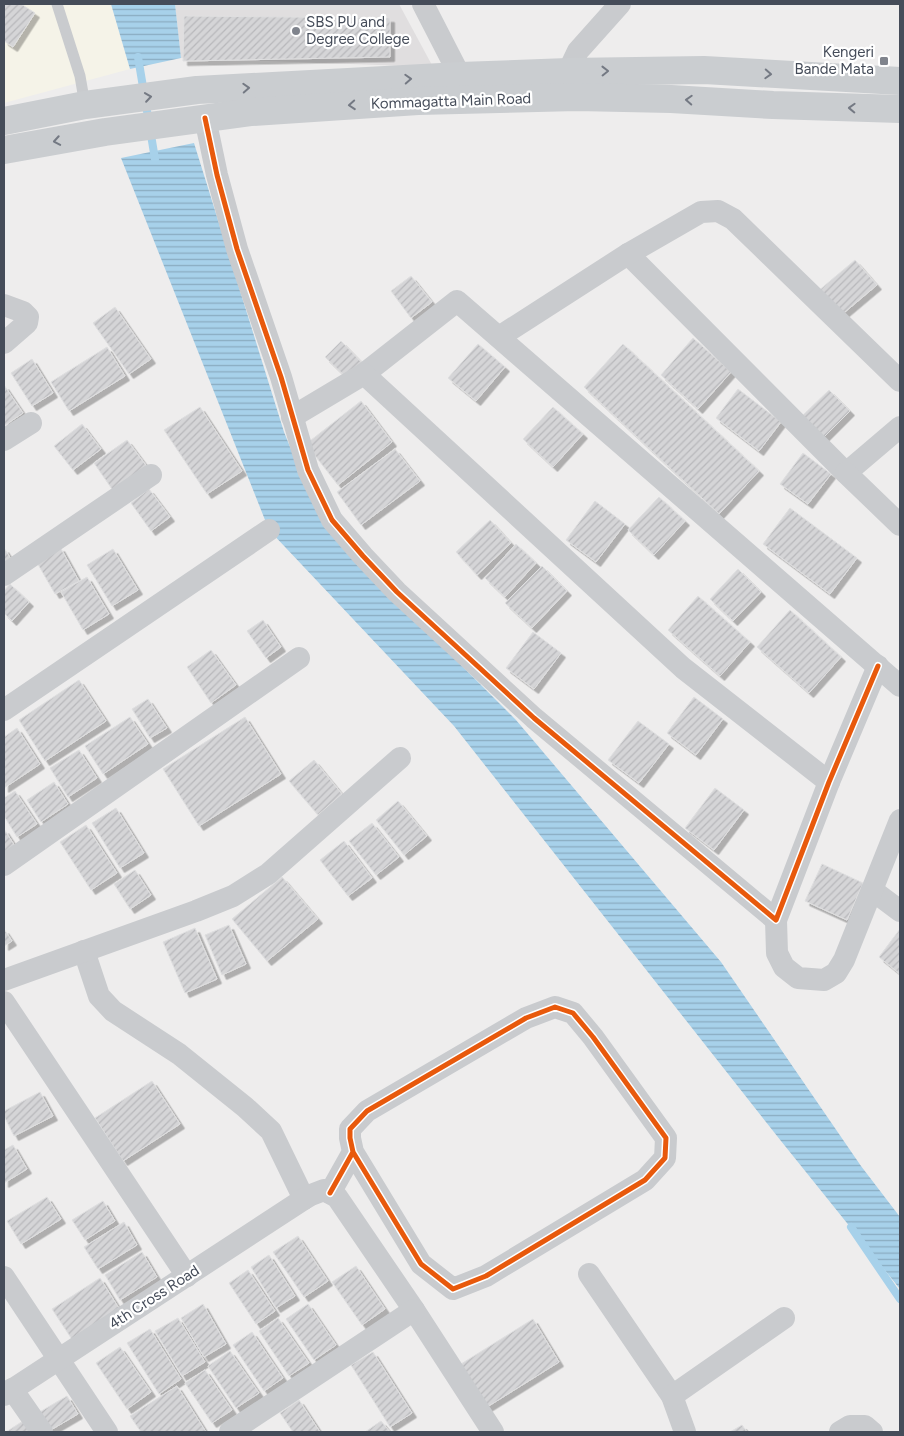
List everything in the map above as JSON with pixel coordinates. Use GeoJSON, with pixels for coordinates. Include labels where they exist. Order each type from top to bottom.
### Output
{"type":"FeatureCollection","features":[{"type":"Feature","properties":{"kind":"main road","name":"Kommagatta Main Road"},"geometry":{"type":"LineString","coordinates":[[4,121],[92,104],[197,90],[460,76],[704,70],[900,81]]}},
{"type":"Feature","properties":{"kind":"main road","name":"Kommagatta Main Road"},"geometry":{"type":"LineString","coordinates":[[4,150],[105,132],[252,112],[418,101],[577,97],[900,109]]}},
{"type":"Feature","properties":{"kind":"street"},"geometry":{"type":"LineString","coordinates":[[423,4],[460,76]]}},
{"type":"Feature","properties":{"kind":"street"},"geometry":{"type":"LineString","coordinates":[[568,72],[578,51],[620,4]]}},
{"type":"Feature","properties":{"kind":"street"},"geometry":{"type":"LineString","coordinates":[[200,119],[237,249],[281,378],[308,470],[332,520],[398,592],[534,718],[776,920]]}},
{"type":"Feature","properties":{"kind":"street"},"geometry":{"type":"LineString","coordinates":[[499,337],[628,254],[701,212],[718,212],[733,219],[900,381]]}},
{"type":"Feature","properties":{"kind":"street"},"geometry":{"type":"LineString","coordinates":[[628,254],[900,525]]}},
{"type":"Feature","properties":{"kind":"street"},"geometry":{"type":"LineString","coordinates":[[292,417],[364,374],[457,302],[900,686]]}},
{"type":"Feature","properties":{"kind":"street"},"geometry":{"type":"LineString","coordinates":[[4,305],[23,312],[28,318],[27,323],[4,342]]}},
{"type":"Feature","properties":{"kind":"street"},"geometry":{"type":"LineString","coordinates":[[364,374],[683,668],[829,782]]}},
{"type":"Feature","properties":{"kind":"street"},"geometry":{"type":"LineString","coordinates":[[4,440],[31,423]]}},
{"type":"Feature","properties":{"kind":"street"},"geometry":{"type":"LineString","coordinates":[[846,473],[900,427]]}},
{"type":"Feature","properties":{"kind":"street"},"geometry":{"type":"LineString","coordinates":[[4,575],[151,475]]}},
{"type":"Feature","properties":{"kind":"street"},"geometry":{"type":"LineString","coordinates":[[4,710],[269,530]]}},
{"type":"Feature","properties":{"kind":"street"},"geometry":{"type":"LineString","coordinates":[[4,865],[300,658]]}},
{"type":"Feature","properties":{"kind":"street"},"geometry":{"type":"LineString","coordinates":[[878,666],[829,782],[776,920],[777,953],[784,967],[798,978],[824,980],[836,973],[844,960],[900,820]]}},
{"type":"Feature","properties":{"kind":"street"},"geometry":{"type":"LineString","coordinates":[[4,980],[233,896],[268,874],[400,758]]}},
{"type":"Feature","properties":{"kind":"street"},"geometry":{"type":"LineString","coordinates":[[872,890],[900,910]]}},
{"type":"Feature","properties":{"kind":"street"},"geometry":{"type":"LineString","coordinates":[[84,952],[99,996],[113,1011],[179,1054],[245,1107],[271,1131],[304,1199]]}},
{"type":"Feature","properties":{"kind":"street"},"geometry":{"type":"LineString","coordinates":[[4,1002],[187,1276]]}},
{"type":"Feature","properties":{"kind":"street"},"geometry":{"type":"LineString","coordinates":[[353,1152],[421,1264],[453,1289],[486,1276],[645,1180],[664,1158],[666,1138],[573,1013],[555,1006],[526,1018],[367,1111],[350,1129],[353,1152],[330,1193],[337,1197],[414,1310],[493,1432]]}},
{"type":"Feature","properties":{"kind":"street","name":"4th Cross Road"},"geometry":{"type":"LineString","coordinates":[[8,1392],[304,1199],[324,1190],[330,1193]]}},
{"type":"Feature","properties":{"kind":"street"},"geometry":{"type":"LineString","coordinates":[[589,1274],[672,1396],[685,1432]]}},
{"type":"Feature","properties":{"kind":"street"},"geometry":{"type":"LineString","coordinates":[[4,1277],[107,1432]]}},
{"type":"Feature","properties":{"kind":"street"},"geometry":{"type":"LineString","coordinates":[[230,1432],[414,1310]]}},
{"type":"Feature","properties":{"kind":"street"},"geometry":{"type":"LineString","coordinates":[[672,1396],[784,1318]]}},
{"type":"Feature","properties":{"kind":"street"},"geometry":{"type":"LineString","coordinates":[[8,1392],[42,1432]]}},
{"type":"Feature","properties":{"kind":"street"},"geometry":{"type":"LineString","coordinates":[[840,1432],[850,1426],[865,1426],[872,1432]]}},
{"type":"Feature","properties":{"kind":"lane"},"geometry":{"type":"LineString","coordinates":[[56,4],[80,76],[92,104]]}},
{"type":"Feature","properties":{"kind":"shaded area"},"geometry":{"type":"Polygon","coordinates":[[[4,4],[111,4],[130,69],[4,103],[4,4]]]}},
{"type":"Feature","properties":{"kind":"shaded area","name":"SBS PU and Degree College"},"geometry":{"type":"Polygon","coordinates":[[[175,4],[399,4],[433,67],[181,58],[175,4]]]}},
{"type":"Feature","properties":{"kind":"water"},"geometry":{"type":"Polygon","coordinates":[[[111,4],[175,4],[181,58],[130,69],[111,4]]]}},
{"type":"Feature","properties":{"kind":"water"},"geometry":{"type":"Polygon","coordinates":[[[194,143],[284,432],[306,486],[392,596],[516,720],[721,962],[861,1166],[900,1217],[900,1289],[454,726],[269,530],[121,158],[194,143]]]}},
{"type":"Feature","properties":{"kind":"building"},"geometry":{"type":"Polygon","coordinates":[[[4,4],[21,4],[35,13],[13,47],[4,41],[4,4]]]}},
{"type":"Feature","properties":{"kind":"building","name":"SBS PU and Degree College"},"geometry":{"type":"Polygon","coordinates":[[[184,16],[390,18],[390,57],[183,61],[184,16]]]}},
{"type":"Feature","properties":{"kind":"building"},"geometry":{"type":"Polygon","coordinates":[[[855,260],[877,285],[839,317],[817,292],[855,260]]]}},
{"type":"Feature","properties":{"kind":"building"},"geometry":{"type":"Polygon","coordinates":[[[411,276],[432,302],[411,318],[391,291],[411,276]]]}},
{"type":"Feature","properties":{"kind":"building"},"geometry":{"type":"Polygon","coordinates":[[[115,307],[151,359],[129,374],[93,323],[115,307]]]}},
{"type":"Feature","properties":{"kind":"building"},"geometry":{"type":"Polygon","coordinates":[[[693,338],[731,372],[698,409],[661,375],[693,338]]]}},
{"type":"Feature","properties":{"kind":"building"},"geometry":{"type":"Polygon","coordinates":[[[341,341],[365,366],[350,381],[325,357],[341,341]]]}},
{"type":"Feature","properties":{"kind":"building"},"geometry":{"type":"Polygon","coordinates":[[[478,344],[505,367],[476,401],[448,378],[478,344]]]}},
{"type":"Feature","properties":{"kind":"building"},"geometry":{"type":"Polygon","coordinates":[[[623,344],[759,471],[719,514],[584,387],[623,344]]]}},
{"type":"Feature","properties":{"kind":"building"},"geometry":{"type":"Polygon","coordinates":[[[107,347],[125,376],[69,411],[51,382],[107,347]]]}},
{"type":"Feature","properties":{"kind":"building"},"geometry":{"type":"Polygon","coordinates":[[[32,359],[53,393],[32,406],[11,373],[32,359]]]}},
{"type":"Feature","properties":{"kind":"building"},"geometry":{"type":"Polygon","coordinates":[[[4,385],[23,413],[4,426],[4,385]]]}},
{"type":"Feature","properties":{"kind":"building"},"geometry":{"type":"Polygon","coordinates":[[[738,389],[781,422],[759,451],[716,418],[738,389]]]}},
{"type":"Feature","properties":{"kind":"building"},"geometry":{"type":"Polygon","coordinates":[[[829,390],[850,411],[823,438],[802,416],[829,390]]]}},
{"type":"Feature","properties":{"kind":"building"},"geometry":{"type":"Polygon","coordinates":[[[361,401],[392,442],[338,485],[306,444],[361,401]]]}},
{"type":"Feature","properties":{"kind":"building"},"geometry":{"type":"Polygon","coordinates":[[[200,407],[242,471],[207,494],[164,430],[200,407]]]}},
{"type":"Feature","properties":{"kind":"building"},"geometry":{"type":"Polygon","coordinates":[[[553,407],[583,434],[553,467],[523,439],[553,407]]]}},
{"type":"Feature","properties":{"kind":"building"},"geometry":{"type":"Polygon","coordinates":[[[82,424],[101,449],[73,470],[54,446],[82,424]]]}},
{"type":"Feature","properties":{"kind":"building"},"geometry":{"type":"Polygon","coordinates":[[[127,440],[148,468],[114,492],[94,463],[127,440]]]}},
{"type":"Feature","properties":{"kind":"building"},"geometry":{"type":"Polygon","coordinates":[[[395,449],[420,481],[361,525],[337,492],[395,449]]]}},
{"type":"Feature","properties":{"kind":"building"},"geometry":{"type":"Polygon","coordinates":[[[803,453],[831,474],[808,504],[780,484],[803,453]]]}},
{"type":"Feature","properties":{"kind":"building"},"geometry":{"type":"Polygon","coordinates":[[[149,489],[170,517],[151,531],[131,503],[149,489]]]}},
{"type":"Feature","properties":{"kind":"building"},"geometry":{"type":"Polygon","coordinates":[[[659,497],[685,521],[654,555],[628,530],[659,497]]]}},
{"type":"Feature","properties":{"kind":"building"},"geometry":{"type":"Polygon","coordinates":[[[595,501],[625,524],[596,562],[566,540],[595,501]]]}},
{"type":"Feature","properties":{"kind":"building"},"geometry":{"type":"Polygon","coordinates":[[[790,508],[857,558],[830,594],[763,544],[790,508]]]}},
{"type":"Feature","properties":{"kind":"building"},"geometry":{"type":"Polygon","coordinates":[[[490,520],[511,543],[477,575],[456,552],[490,520]]]}},
{"type":"Feature","properties":{"kind":"building"},"geometry":{"type":"Polygon","coordinates":[[[516,544],[536,563],[505,597],[485,578],[516,544]]]}},
{"type":"Feature","properties":{"kind":"building"},"geometry":{"type":"Polygon","coordinates":[[[60,547],[79,581],[55,594],[36,561],[60,547]]]}},
{"type":"Feature","properties":{"kind":"building"},"geometry":{"type":"Polygon","coordinates":[[[4,548],[13,562],[4,568],[4,548]]]}},
{"type":"Feature","properties":{"kind":"building"},"geometry":{"type":"Polygon","coordinates":[[[113,549],[138,590],[112,606],[87,565],[113,549]]]}},
{"type":"Feature","properties":{"kind":"building"},"geometry":{"type":"Polygon","coordinates":[[[542,566],[567,591],[532,628],[505,603],[542,566]]]}},
{"type":"Feature","properties":{"kind":"building"},"geometry":{"type":"Polygon","coordinates":[[[738,569],[761,592],[733,621],[710,599],[738,569]]]}},
{"type":"Feature","properties":{"kind":"building"},"geometry":{"type":"Polygon","coordinates":[[[87,577],[109,614],[83,630],[61,592],[87,577]]]}},
{"type":"Feature","properties":{"kind":"building"},"geometry":{"type":"Polygon","coordinates":[[[10,584],[29,602],[12,621],[4,613],[4,591],[10,584]]]}},
{"type":"Feature","properties":{"kind":"building"},"geometry":{"type":"Polygon","coordinates":[[[698,596],[750,642],[720,676],[668,630],[698,596]]]}},
{"type":"Feature","properties":{"kind":"building"},"geometry":{"type":"Polygon","coordinates":[[[790,610],[841,657],[809,693],[757,647],[790,610]]]}},
{"type":"Feature","properties":{"kind":"building"},"geometry":{"type":"Polygon","coordinates":[[[263,620],[281,647],[266,658],[247,631],[263,620]]]}},
{"type":"Feature","properties":{"kind":"building"},"geometry":{"type":"Polygon","coordinates":[[[533,632],[561,653],[534,689],[506,668],[533,632]]]}},
{"type":"Feature","properties":{"kind":"building"},"geometry":{"type":"Polygon","coordinates":[[[211,650],[236,685],[211,703],[187,667],[211,650]]]}},
{"type":"Feature","properties":{"kind":"building"},"geometry":{"type":"Polygon","coordinates":[[[79,680],[106,721],[45,761],[19,720],[79,680]]]}},
{"type":"Feature","properties":{"kind":"building"},"geometry":{"type":"Polygon","coordinates":[[[694,697],[723,719],[696,755],[667,733],[694,697]]]}},
{"type":"Feature","properties":{"kind":"building"},"geometry":{"type":"Polygon","coordinates":[[[148,699],[167,728],[150,738],[132,709],[148,699]]]}},
{"type":"Feature","properties":{"kind":"building"},"geometry":{"type":"Polygon","coordinates":[[[130,717],[148,744],[103,774],[85,746],[130,717]]]}},
{"type":"Feature","properties":{"kind":"building"},"geometry":{"type":"Polygon","coordinates":[[[245,717],[281,774],[199,826],[163,769],[245,717]]]}},
{"type":"Feature","properties":{"kind":"building"},"geometry":{"type":"Polygon","coordinates":[[[638,721],[669,744],[639,783],[608,760],[638,721]]]}},
{"type":"Feature","properties":{"kind":"building"},"geometry":{"type":"Polygon","coordinates":[[[17,728],[40,764],[4,788],[4,737],[17,728]]]}},
{"type":"Feature","properties":{"kind":"building"},"geometry":{"type":"Polygon","coordinates":[[[79,750],[97,778],[68,797],[50,768],[79,750]]]}},
{"type":"Feature","properties":{"kind":"building"},"geometry":{"type":"Polygon","coordinates":[[[314,760],[342,794],[318,815],[289,781],[314,760]]]}},
{"type":"Feature","properties":{"kind":"building"},"geometry":{"type":"Polygon","coordinates":[[[54,782],[68,804],[41,822],[27,800],[54,782]]]}},
{"type":"Feature","properties":{"kind":"building"},"geometry":{"type":"Polygon","coordinates":[[[715,788],[744,810],[714,850],[685,828],[715,788]]]}},
{"type":"Feature","properties":{"kind":"building"},"geometry":{"type":"Polygon","coordinates":[[[15,791],[37,824],[17,837],[4,816],[4,798],[15,791]]]}},
{"type":"Feature","properties":{"kind":"building"},"geometry":{"type":"Polygon","coordinates":[[[398,801],[427,836],[404,855],[376,820],[398,801]]]}},
{"type":"Feature","properties":{"kind":"building"},"geometry":{"type":"Polygon","coordinates":[[[116,808],[144,853],[120,868],[92,823],[116,808]]]}},
{"type":"Feature","properties":{"kind":"building"},"geometry":{"type":"Polygon","coordinates":[[[372,823],[399,857],[376,875],[349,841],[372,823]]]}},
{"type":"Feature","properties":{"kind":"building"},"geometry":{"type":"Polygon","coordinates":[[[86,825],[117,873],[91,890],[60,842],[86,825]]]}},
{"type":"Feature","properties":{"kind":"building"},"geometry":{"type":"Polygon","coordinates":[[[4,829],[15,846],[4,853],[4,829]]]}},
{"type":"Feature","properties":{"kind":"building"},"geometry":{"type":"Polygon","coordinates":[[[344,841],[372,878],[348,896],[320,860],[344,841]]]}},
{"type":"Feature","properties":{"kind":"building"},"geometry":{"type":"Polygon","coordinates":[[[822,864],[863,883],[847,920],[805,901],[822,864]]]}},
{"type":"Feature","properties":{"kind":"building"},"geometry":{"type":"Polygon","coordinates":[[[135,870],[151,895],[130,909],[114,884],[135,870]]]}},
{"type":"Feature","properties":{"kind":"building"},"geometry":{"type":"Polygon","coordinates":[[[282,877],[318,919],[267,961],[232,919],[282,877]]]}},
{"type":"Feature","properties":{"kind":"building"},"geometry":{"type":"Polygon","coordinates":[[[229,925],[246,964],[222,975],[205,935],[229,925]]]}},
{"type":"Feature","properties":{"kind":"building"},"geometry":{"type":"Polygon","coordinates":[[[195,928],[217,979],[185,993],[163,942],[195,928]]]}},
{"type":"Feature","properties":{"kind":"building"},"geometry":{"type":"Polygon","coordinates":[[[4,929],[12,941],[4,946],[4,929]]]}},
{"type":"Feature","properties":{"kind":"building"},"geometry":{"type":"Polygon","coordinates":[[[900,929],[900,974],[879,957],[900,929]]]}},
{"type":"Feature","properties":{"kind":"building"},"geometry":{"type":"Polygon","coordinates":[[[152,1081],[180,1124],[123,1161],[95,1118],[152,1081]]]}},
{"type":"Feature","properties":{"kind":"building"},"geometry":{"type":"Polygon","coordinates":[[[40,1092],[53,1116],[14,1136],[4,1116],[4,1111],[40,1092]]]}},
{"type":"Feature","properties":{"kind":"building"},"geometry":{"type":"Polygon","coordinates":[[[13,1145],[27,1169],[4,1183],[4,1150],[13,1145]]]}},
{"type":"Feature","properties":{"kind":"building"},"geometry":{"type":"Polygon","coordinates":[[[47,1197],[61,1219],[21,1244],[7,1221],[47,1197]]]}},
{"type":"Feature","properties":{"kind":"building"},"geometry":{"type":"Polygon","coordinates":[[[103,1201],[115,1221],[85,1240],[72,1220],[103,1201]]]}},
{"type":"Feature","properties":{"kind":"building"},"geometry":{"type":"Polygon","coordinates":[[[124,1222],[137,1245],[98,1269],[84,1247],[124,1222]]]}},
{"type":"Feature","properties":{"kind":"building"},"geometry":{"type":"Polygon","coordinates":[[[298,1236],[328,1281],[304,1297],[273,1252],[298,1236]]]}},
{"type":"Feature","properties":{"kind":"building"},"geometry":{"type":"Polygon","coordinates":[[[142,1252],[157,1277],[120,1300],[105,1275],[142,1252]]]}},
{"type":"Feature","properties":{"kind":"building"},"geometry":{"type":"Polygon","coordinates":[[[269,1255],[295,1296],[276,1308],[251,1267],[269,1255]]]}},
{"type":"Feature","properties":{"kind":"building"},"geometry":{"type":"Polygon","coordinates":[[[356,1266],[385,1309],[362,1325],[332,1282],[356,1266]]]}},
{"type":"Feature","properties":{"kind":"building"},"geometry":{"type":"Polygon","coordinates":[[[248,1270],[275,1311],[256,1324],[229,1283],[248,1270]]]}},
{"type":"Feature","properties":{"kind":"building"},"geometry":{"type":"Polygon","coordinates":[[[100,1278],[120,1310],[73,1341],[52,1309],[100,1278]]]}},
{"type":"Feature","properties":{"kind":"building"},"geometry":{"type":"Polygon","coordinates":[[[203,1304],[226,1344],[204,1357],[181,1318],[203,1304]]]}},
{"type":"Feature","properties":{"kind":"building"},"geometry":{"type":"Polygon","coordinates":[[[308,1304],[336,1345],[314,1360],[286,1319],[308,1304]]]}},
{"type":"Feature","properties":{"kind":"building"},"geometry":{"type":"Polygon","coordinates":[[[178,1318],[205,1362],[182,1376],[155,1331],[178,1318]]]}},
{"type":"Feature","properties":{"kind":"building"},"geometry":{"type":"Polygon","coordinates":[[[278,1318],[309,1363],[289,1376],[259,1331],[278,1318]]]}},
{"type":"Feature","properties":{"kind":"building"},"geometry":{"type":"Polygon","coordinates":[[[533,1319],[559,1362],[487,1407],[461,1364],[533,1319]]]}},
{"type":"Feature","properties":{"kind":"building"},"geometry":{"type":"Polygon","coordinates":[[[150,1329],[181,1379],[159,1394],[127,1343],[150,1329]]]}},
{"type":"Feature","properties":{"kind":"building"},"geometry":{"type":"Polygon","coordinates":[[[252,1332],[283,1378],[264,1391],[233,1345],[252,1332]]]}},
{"type":"Feature","properties":{"kind":"building"},"geometry":{"type":"Polygon","coordinates":[[[120,1347],[151,1392],[127,1409],[96,1363],[120,1347]]]}},
{"type":"Feature","properties":{"kind":"building"},"geometry":{"type":"Polygon","coordinates":[[[230,1351],[259,1393],[236,1408],[208,1366],[230,1351]]]}},
{"type":"Feature","properties":{"kind":"building"},"geometry":{"type":"Polygon","coordinates":[[[373,1352],[412,1413],[390,1427],[351,1365],[373,1352]]]}},
{"type":"Feature","properties":{"kind":"building"},"geometry":{"type":"Polygon","coordinates":[[[205,1370],[232,1410],[212,1423],[185,1383],[205,1370]]]}},
{"type":"Feature","properties":{"kind":"building"},"geometry":{"type":"Polygon","coordinates":[[[177,1386],[206,1432],[141,1432],[130,1416],[177,1386]]]}},
{"type":"Feature","properties":{"kind":"building"},"geometry":{"type":"Polygon","coordinates":[[[67,1396],[78,1414],[49,1431],[38,1413],[67,1396]]]}},
{"type":"Feature","properties":{"kind":"building"},"geometry":{"type":"Polygon","coordinates":[[[299,1400],[320,1432],[293,1432],[280,1413],[299,1400]]]}},
{"type":"Feature","properties":{"kind":"building"},"geometry":{"type":"Polygon","coordinates":[[[26,1419],[34,1432],[6,1432],[26,1419]]]}},
{"type":"Feature","properties":{"kind":"building"},"geometry":{"type":"Polygon","coordinates":[[[381,1421],[390,1432],[365,1432],[381,1421]]]}},
{"type":"Feature","properties":{"kind":"building"},"geometry":{"type":"Polygon","coordinates":[[[742,1425],[747,1432],[730,1432],[742,1425]]]}},
{"type":"Feature","properties":{"kind":"waterway"},"geometry":{"type":"LineString","coordinates":[[138,57],[155,159]]}},
{"type":"Feature","properties":{"kind":"waterway"},"geometry":{"type":"LineString","coordinates":[[851,1227],[900,1299]]}},
{"type":"Feature","properties":{"kind":"cycle path"},"geometry":{"type":"LineString","coordinates":[[205,118],[217,175],[237,249],[281,377],[308,470],[332,520],[397,592],[534,718],[776,920],[829,782],[878,666]]}},
{"type":"Feature","properties":{"kind":"cycle path"},"geometry":{"type":"LineString","coordinates":[[330,1193],[353,1152],[421,1264],[453,1289],[486,1276],[645,1180],[665,1158],[666,1138],[593,1037],[573,1013],[555,1007],[526,1018],[367,1111],[350,1129],[353,1152]]}},
{"type":"Feature","properties":{"kind":"place","name":"SBS PU and Degree College"},"geometry":{"type":"Point","coordinates":[296,31]}},
{"type":"Feature","properties":{"kind":"place","name":"Kengeri Bande Mata"},"geometry":{"type":"Point","coordinates":[884,61]}}]}
